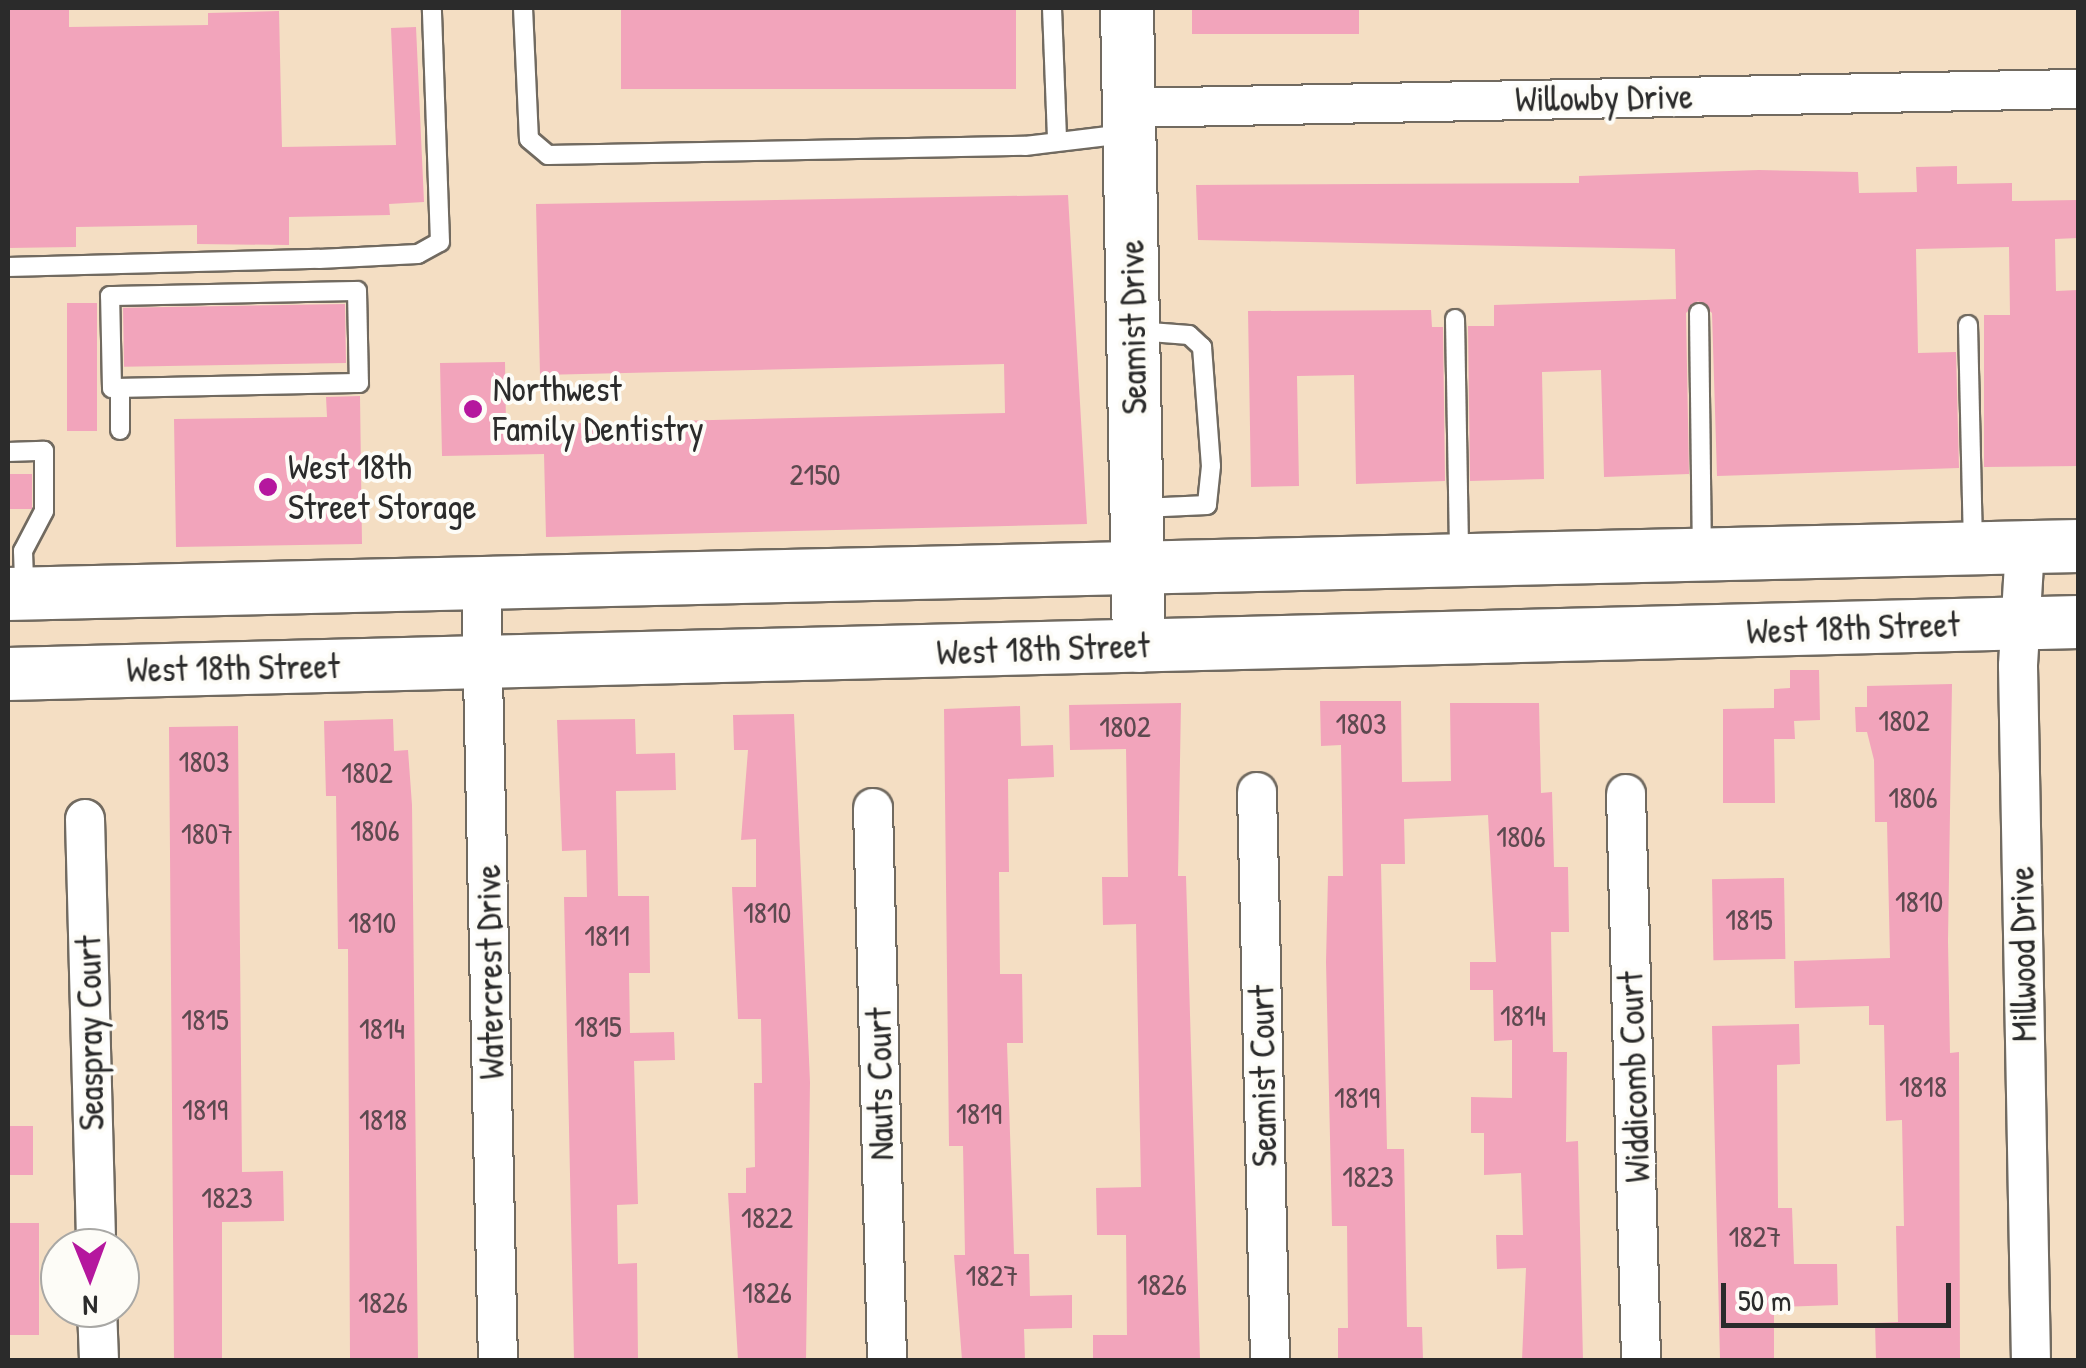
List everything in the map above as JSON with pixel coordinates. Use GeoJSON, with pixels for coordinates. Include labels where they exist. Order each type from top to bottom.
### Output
{"type":"FeatureCollection","features":[{"type":"Feature","properties":{"kind":"main road","name":"Seamist Drive"},"geometry":{"type":"LineString","coordinates":[[1127,8],[1140,646]]}},
{"type":"Feature","properties":{"kind":"main road"},"geometry":{"type":"LineString","coordinates":[[16,572],[480,584],[2078,546]]}},
{"type":"Feature","properties":{"kind":"main road"},"geometry":{"type":"LineString","coordinates":[[1586,558],[1587,635]]}},
{"type":"Feature","properties":{"kind":"main road","name":"West 18th Street"},"geometry":{"type":"LineString","coordinates":[[8,674],[2078,622]]}},
{"type":"Feature","properties":{"kind":"street","name":"Willowby Drive"},"geometry":{"type":"LineString","coordinates":[[1129,120],[2078,89]]}},
{"type":"Feature","properties":{"kind":"street","name":"Millwood Drive"},"geometry":{"type":"LineString","coordinates":[[2025,548],[2027,624],[2018,666],[2030,1360]]}},
{"type":"Feature","properties":{"kind":"street","name":"Watercrest Drive"},"geometry":{"type":"LineString","coordinates":[[480,584],[498,1360]]}},
{"type":"Feature","properties":{"kind":"street","name":"Seamist Court"},"geometry":{"type":"LineString","coordinates":[[1256,792],[1270,1360]]}},
{"type":"Feature","properties":{"kind":"street","name":"Widdicomb Court"},"geometry":{"type":"LineString","coordinates":[[1626,794],[1641,1360]]}},
{"type":"Feature","properties":{"kind":"street","name":"Nauts Court"},"geometry":{"type":"LineString","coordinates":[[873,808],[887,1360]]}},
{"type":"Feature","properties":{"kind":"street","name":"Seaspray Court"},"geometry":{"type":"LineString","coordinates":[[84,819],[95,1228]]}},
{"type":"Feature","properties":{"kind":"street"},"geometry":{"type":"LineString","coordinates":[[97,1328],[98,1360]]}},
{"type":"Feature","properties":{"kind":"lane"},"geometry":{"type":"LineString","coordinates":[[8,267],[319,260],[418,254],[440,242],[432,8]]}},
{"type":"Feature","properties":{"kind":"lane"},"geometry":{"type":"LineString","coordinates":[[523,8],[529,139],[548,155],[1025,146],[1129,120]]}},
{"type":"Feature","properties":{"kind":"lane"},"geometry":{"type":"LineString","coordinates":[[1052,8],[1057,137]]}},
{"type":"Feature","properties":{"kind":"lane"},"geometry":{"type":"LineString","coordinates":[[357,291],[359,383],[120,388],[112,388],[110,296],[357,291]]}},
{"type":"Feature","properties":{"kind":"lane"},"geometry":{"type":"LineString","coordinates":[[1699,313],[1702,554]]}},
{"type":"Feature","properties":{"kind":"lane"},"geometry":{"type":"LineString","coordinates":[[1455,319],[1459,559]]}},
{"type":"Feature","properties":{"kind":"lane"},"geometry":{"type":"LineString","coordinates":[[1968,325],[1973,549]]}},
{"type":"Feature","properties":{"kind":"lane"},"geometry":{"type":"LineString","coordinates":[[1133,330],[1189,335],[1202,347],[1211,466],[1206,505],[1136,508]]}},
{"type":"Feature","properties":{"kind":"lane"},"geometry":{"type":"LineString","coordinates":[[120,388],[120,430]]}},
{"type":"Feature","properties":{"kind":"lane"},"geometry":{"type":"LineString","coordinates":[[8,452],[44,451],[44,511],[16,572]]}},
{"type":"Feature","properties":{"kind":"building"},"geometry":{"type":"Polygon","coordinates":[[[8,8],[69,8],[69,27],[208,25],[208,13],[279,11],[282,147],[396,145],[391,28],[416,27],[424,202],[389,204],[390,215],[289,217],[289,245],[197,244],[197,225],[76,227],[76,247],[8,248],[8,8]]]}},
{"type":"Feature","properties":{"kind":"building"},"geometry":{"type":"Polygon","coordinates":[[[621,8],[1016,8],[1016,89],[621,89],[621,8]]]}},
{"type":"Feature","properties":{"kind":"building"},"geometry":{"type":"Polygon","coordinates":[[[1192,8],[1359,8],[1359,34],[1192,34],[1192,8]]]}},
{"type":"Feature","properties":{"kind":"building"},"geometry":{"type":"Polygon","coordinates":[[[1957,166],[1957,184],[2012,183],[2012,201],[2078,200],[2078,238],[2055,239],[2056,291],[2078,290],[2078,466],[1984,467],[1984,315],[2010,315],[2009,247],[1916,249],[1918,353],[1956,352],[1959,468],[1717,476],[1712,313],[1698,301],[1686,313],[1689,474],[1604,477],[1601,370],[1542,372],[1544,479],[1470,481],[1468,326],[1494,326],[1494,305],[1676,299],[1675,249],[1198,240],[1196,185],[1579,183],[1579,176],[1759,170],[1858,172],[1859,193],[1917,192],[1916,167],[1957,166]]]}},
{"type":"Feature","properties":{"kind":"building"},"geometry":{"type":"Polygon","coordinates":[[[1068,195],[1087,524],[546,537],[544,454],[442,456],[440,363],[505,362],[506,425],[1005,413],[1004,364],[540,375],[536,204],[1068,195]]]}},
{"type":"Feature","properties":{"kind":"building"},"geometry":{"type":"Polygon","coordinates":[[[67,303],[97,303],[97,431],[67,431],[67,303]]]}},
{"type":"Feature","properties":{"kind":"building"},"geometry":{"type":"Polygon","coordinates":[[[345,304],[346,363],[124,367],[123,308],[345,304]]]}},
{"type":"Feature","properties":{"kind":"building"},"geometry":{"type":"Polygon","coordinates":[[[1431,310],[1432,327],[1443,327],[1445,481],[1356,484],[1354,375],[1297,376],[1299,486],[1251,487],[1248,311],[1431,310]]]}},
{"type":"Feature","properties":{"kind":"building","name":"West 18th Street Storage"},"geometry":{"type":"Polygon","coordinates":[[[360,396],[362,544],[176,547],[174,419],[327,417],[326,397],[360,396]]]}},
{"type":"Feature","properties":{"kind":"building"},"geometry":{"type":"Polygon","coordinates":[[[8,474],[32,474],[32,509],[8,509],[8,474]]]}},
{"type":"Feature","properties":{"kind":"building"},"geometry":{"type":"Polygon","coordinates":[[[1790,670],[1819,670],[1820,720],[1794,721],[1795,739],[1774,739],[1775,803],[1723,803],[1723,709],[1774,708],[1774,689],[1790,688],[1790,670]]]}},
{"type":"Feature","properties":{"kind":"building"},"geometry":{"type":"Polygon","coordinates":[[[1952,684],[1948,941],[1950,1053],[1959,1052],[1960,1360],[1876,1360],[1875,1323],[1898,1322],[1896,1226],[1904,1226],[1902,1120],[1886,1121],[1884,1025],[1869,1025],[1869,1006],[1795,1008],[1794,961],[1890,958],[1887,822],[1875,822],[1874,760],[1867,732],[1856,732],[1855,707],[1867,707],[1867,686],[1952,684]]]}},
{"type":"Feature","properties":{"kind":"building"},"geometry":{"type":"Polygon","coordinates":[[[1320,701],[1401,701],[1402,782],[1451,781],[1450,703],[1539,703],[1541,793],[1552,792],[1554,867],[1568,867],[1569,932],[1551,932],[1553,1052],[1567,1052],[1566,1142],[1578,1141],[1583,1360],[1522,1360],[1526,1268],[1497,1269],[1496,1235],[1523,1235],[1521,1173],[1484,1175],[1484,1133],[1471,1133],[1471,1097],[1512,1098],[1512,1040],[1494,1041],[1493,990],[1470,990],[1470,962],[1496,962],[1488,815],[1404,819],[1405,864],[1381,864],[1387,1149],[1404,1149],[1407,1327],[1422,1327],[1423,1359],[1338,1360],[1338,1328],[1348,1328],[1347,1226],[1332,1226],[1326,962],[1328,876],[1343,876],[1341,745],[1321,746],[1320,701]]]}},
{"type":"Feature","properties":{"kind":"building"},"geometry":{"type":"Polygon","coordinates":[[[1181,703],[1178,876],[1186,876],[1200,1360],[1093,1360],[1093,1335],[1127,1335],[1126,1235],[1097,1235],[1096,1188],[1141,1187],[1136,924],[1103,925],[1102,877],[1128,877],[1126,749],[1070,750],[1069,705],[1181,703]]]}},
{"type":"Feature","properties":{"kind":"building"},"geometry":{"type":"Polygon","coordinates":[[[1020,706],[1021,746],[1053,745],[1054,777],[1008,779],[1009,872],[999,872],[1000,974],[1022,974],[1023,1043],[1007,1043],[1014,1254],[1029,1254],[1030,1296],[1072,1295],[1072,1328],[1024,1329],[1025,1360],[962,1360],[954,1255],[965,1255],[963,1146],[949,1146],[944,709],[1020,706]]]}},
{"type":"Feature","properties":{"kind":"building"},"geometry":{"type":"Polygon","coordinates":[[[794,714],[810,1082],[806,1360],[738,1360],[728,1193],[746,1193],[746,1168],[755,1167],[754,1083],[762,1083],[761,1019],[738,1019],[732,887],[756,887],[756,839],[741,840],[748,750],[734,750],[733,715],[794,714]]]}},
{"type":"Feature","properties":{"kind":"building"},"geometry":{"type":"Polygon","coordinates":[[[393,719],[394,751],[408,750],[412,805],[418,1360],[350,1360],[348,949],[338,949],[336,796],[326,796],[324,721],[393,719]]]}},
{"type":"Feature","properties":{"kind":"building"},"geometry":{"type":"Polygon","coordinates":[[[635,719],[636,754],[675,753],[676,790],[616,791],[618,896],[649,896],[650,973],[629,973],[630,1033],[674,1032],[675,1060],[634,1061],[638,1204],[617,1205],[618,1264],[637,1263],[638,1360],[574,1360],[564,897],[587,897],[586,850],[562,851],[557,720],[635,719]]]}},
{"type":"Feature","properties":{"kind":"building"},"geometry":{"type":"Polygon","coordinates":[[[238,726],[242,1172],[283,1171],[284,1221],[222,1222],[222,1360],[174,1360],[169,727],[238,726]]]}},
{"type":"Feature","properties":{"kind":"building"},"geometry":{"type":"Polygon","coordinates":[[[1784,878],[1785,959],[1713,960],[1712,879],[1784,878]]]}},
{"type":"Feature","properties":{"kind":"building"},"geometry":{"type":"Polygon","coordinates":[[[1799,1024],[1800,1064],[1777,1065],[1778,1208],[1792,1208],[1794,1264],[1837,1264],[1838,1305],[1774,1307],[1774,1360],[1720,1360],[1712,1026],[1799,1024]]]}},
{"type":"Feature","properties":{"kind":"building"},"geometry":{"type":"Polygon","coordinates":[[[8,1126],[33,1126],[33,1175],[8,1175],[8,1126]]]}},
{"type":"Feature","properties":{"kind":"building"},"geometry":{"type":"Polygon","coordinates":[[[8,1223],[39,1223],[39,1335],[8,1335],[8,1223]]]}},
{"type":"Feature","properties":{"kind":"place","name":"Northwest Family Dentistry"},"geometry":{"type":"Point","coordinates":[473,409]}},
{"type":"Feature","properties":{"kind":"place","name":"West 18th Street Storage"},"geometry":{"type":"Point","coordinates":[268,487]}}]}
